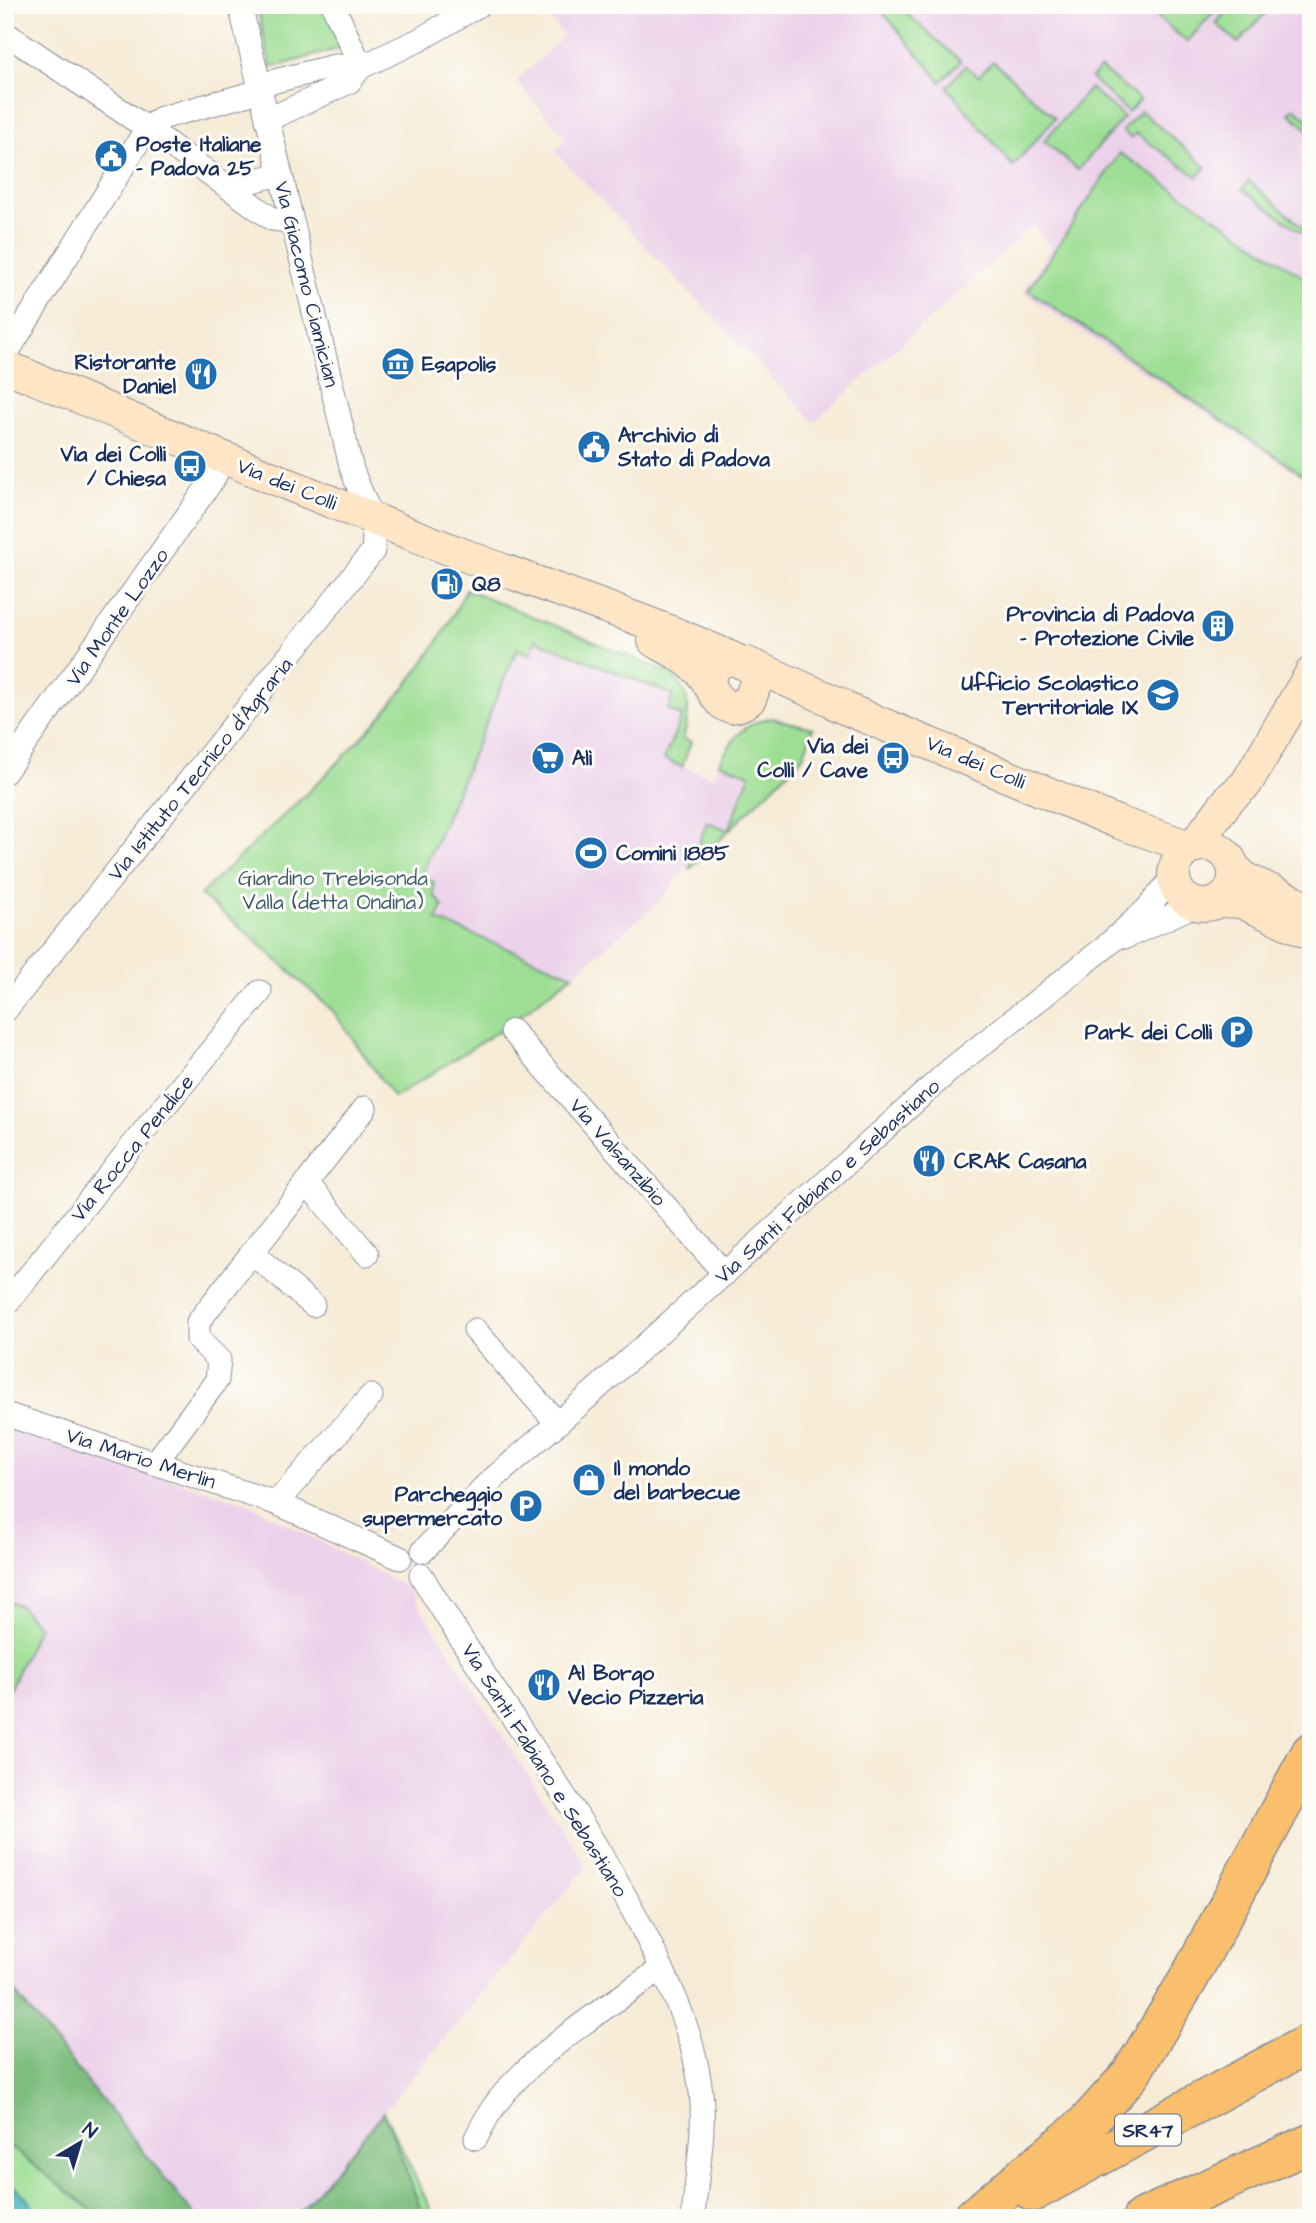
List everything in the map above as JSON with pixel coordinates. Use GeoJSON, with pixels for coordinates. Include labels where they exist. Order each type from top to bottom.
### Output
{"type":"FeatureCollection","features":[{"type":"Feature","properties":{"kind":"highway"},"geometry":{"type":"LineString","coordinates":[[972,2218],[1085,2125],[1142,2059],[1188,1980],[1311,1752]]}},
{"type":"Feature","properties":{"kind":"highway","name":"SR47"},"geometry":{"type":"LineString","coordinates":[[985,2218],[1311,2042]]}},
{"type":"Feature","properties":{"kind":"highway","name":"SR47"},"geometry":{"type":"LineString","coordinates":[[1032,2218],[1311,2068]]}},
{"type":"Feature","properties":{"kind":"highway"},"geometry":{"type":"LineString","coordinates":[[1142,2218],[1311,2143]]}},
{"type":"Feature","properties":{"kind":"main road","name":"Via dei Colli"},"geometry":{"type":"LineString","coordinates":[[5,366],[374,519],[572,597],[679,633],[840,704]]}},
{"type":"Feature","properties":{"kind":"main road","name":"Via dei Colli"},"geometry":{"type":"LineString","coordinates":[[572,597],[685,658],[703,674],[717,700],[724,705],[738,706],[750,699],[788,698],[840,704]]}},
{"type":"Feature","properties":{"kind":"main road"},"geometry":{"type":"LineString","coordinates":[[709,685],[713,669],[719,663],[740,661],[757,680],[750,699]]}},
{"type":"Feature","properties":{"kind":"main road"},"geometry":{"type":"LineString","coordinates":[[1311,673],[1246,784],[1230,798],[1183,860],[1178,891],[1208,902],[1241,902],[1311,934]]}},
{"type":"Feature","properties":{"kind":"main road","name":"Via dei Colli"},"geometry":{"type":"LineString","coordinates":[[840,704],[837,705],[1116,822],[1183,860],[1207,844],[1221,849],[1246,879],[1311,909]]}},
{"type":"Feature","properties":{"kind":"main road"},"geometry":{"type":"LineString","coordinates":[[1208,902],[1232,886],[1230,842],[1240,817],[1246,784]]}},
{"type":"Feature","properties":{"kind":"street","name":"Via Giacomo Ciamician"},"geometry":{"type":"LineString","coordinates":[[240,5],[351,466],[359,493],[374,519]]}},
{"type":"Feature","properties":{"kind":"street"},"geometry":{"type":"LineString","coordinates":[[333,5],[360,67]]}},
{"type":"Feature","properties":{"kind":"street"},"geometry":{"type":"LineString","coordinates":[[5,356],[147,128],[161,118],[335,66],[360,67],[419,40],[479,5]]}},
{"type":"Feature","properties":{"kind":"street"},"geometry":{"type":"LineString","coordinates":[[5,33],[147,128],[272,219],[292,222]]}},
{"type":"Feature","properties":{"kind":"street"},"geometry":{"type":"LineString","coordinates":[[267,120],[349,82],[360,67]]}},
{"type":"Feature","properties":{"kind":"street"},"geometry":{"type":"LineString","coordinates":[[229,187],[281,174]]}},
{"type":"Feature","properties":{"kind":"street","name":"Via Monte Lozzo"},"geometry":{"type":"LineString","coordinates":[[5,772],[214,478],[222,458]]}},
{"type":"Feature","properties":{"kind":"street","name":"Via Istituto Tecnico d'Agraria"},"geometry":{"type":"LineString","coordinates":[[5,1011],[363,565],[373,551],[374,519]]}},
{"type":"Feature","properties":{"kind":"street","name":"Via Santi Fabiano e Sebastiano"},"geometry":{"type":"LineString","coordinates":[[693,2218],[701,2133],[701,2088],[693,2048],[662,1968],[623,1892],[561,1787],[421,1575],[415,1577],[403,1571],[411,1555],[486,1485],[558,1424],[951,1069],[1104,948],[1147,909],[1183,860]]}},
{"type":"Feature","properties":{"kind":"street","name":"Via Santi Fabiano e Sebastiano"},"geometry":{"type":"LineString","coordinates":[[1104,948],[1208,902]]}},
{"type":"Feature","properties":{"kind":"street","name":"Via Rocca Pendice"},"geometry":{"type":"LineString","coordinates":[[5,1306],[148,1126],[260,992]]}},
{"type":"Feature","properties":{"kind":"street","name":"Via Valsanzibio"},"geometry":{"type":"LineString","coordinates":[[512,1031],[725,1274]]}},
{"type":"Feature","properties":{"kind":"street"},"geometry":{"type":"LineString","coordinates":[[156,1462],[217,1380],[219,1360],[198,1339],[198,1322],[365,1108]]}},
{"type":"Feature","properties":{"kind":"street"},"geometry":{"type":"LineString","coordinates":[[307,1183],[367,1254]]}},
{"type":"Feature","properties":{"kind":"street"},"geometry":{"type":"LineString","coordinates":[[252,1253],[313,1305]]}},
{"type":"Feature","properties":{"kind":"street"},"geometry":{"type":"LineString","coordinates":[[475,1330],[558,1424]]}},
{"type":"Feature","properties":{"kind":"street"},"geometry":{"type":"LineString","coordinates":[[276,1503],[371,1396]]}},
{"type":"Feature","properties":{"kind":"street","name":"Via Mario Merlin"},"geometry":{"type":"LineString","coordinates":[[5,1414],[276,1503],[411,1555]]}},
{"type":"Feature","properties":{"kind":"street"},"geometry":{"type":"LineString","coordinates":[[476,2138],[495,2104],[529,2069],[579,2027],[662,1968]]}},
{"type":"Feature","properties":{"kind":"shaded area"},"geometry":{"type":"Polygon","coordinates":[[[562,5],[1311,5],[1311,482],[1023,293],[1051,247],[1033,226],[814,422],[555,152],[566,139],[516,81],[564,36],[549,17],[562,5]]]}},
{"type":"Feature","properties":{"kind":"shaded area"},"geometry":{"type":"Polygon","coordinates":[[[536,640],[673,695],[682,715],[665,760],[713,777],[719,763],[750,773],[729,831],[707,822],[689,864],[661,900],[573,975],[437,920],[434,895],[421,877],[517,649],[536,640]]]}},
{"type":"Feature","properties":{"kind":"shaded area"},"geometry":{"type":"Polygon","coordinates":[[[5,1427],[249,1504],[408,1588],[587,1867],[295,2218],[131,2218],[5,2049],[5,1427]]]}},
{"type":"Feature","properties":{"kind":"green space"},"geometry":{"type":"Polygon","coordinates":[[[276,5],[326,5],[340,48],[271,68],[258,11],[276,5]]]}},
{"type":"Feature","properties":{"kind":"green space"},"geometry":{"type":"Polygon","coordinates":[[[877,5],[909,5],[907,14],[961,61],[941,82],[877,5]]]}},
{"type":"Feature","properties":{"kind":"green space"},"geometry":{"type":"Polygon","coordinates":[[[1155,5],[1220,5],[1187,42],[1151,11],[1155,5]]]}},
{"type":"Feature","properties":{"kind":"green space"},"geometry":{"type":"Polygon","coordinates":[[[1232,5],[1272,6],[1238,43],[1216,23],[1232,5]]]}},
{"type":"Feature","properties":{"kind":"green space"},"geometry":{"type":"Polygon","coordinates":[[[993,61],[1055,118],[1013,166],[947,87],[965,66],[979,76],[993,61]]]}},
{"type":"Feature","properties":{"kind":"green space"},"geometry":{"type":"Polygon","coordinates":[[[1100,68],[1140,100],[1128,112],[1091,78],[1100,68]]]}},
{"type":"Feature","properties":{"kind":"green space"},"geometry":{"type":"Polygon","coordinates":[[[1090,88],[1124,117],[1078,170],[1044,141],[1090,88]]]}},
{"type":"Feature","properties":{"kind":"green space"},"geometry":{"type":"Polygon","coordinates":[[[1294,108],[1311,122],[1311,132],[1289,113],[1294,108]]]}},
{"type":"Feature","properties":{"kind":"green space"},"geometry":{"type":"Polygon","coordinates":[[[1141,111],[1206,167],[1198,177],[1135,133],[1131,138],[1122,131],[1141,111]]]}},
{"type":"Feature","properties":{"kind":"green space"},"geometry":{"type":"Polygon","coordinates":[[[1120,153],[1311,282],[1311,480],[1028,290],[1120,153]]]}},
{"type":"Feature","properties":{"kind":"green space"},"geometry":{"type":"Polygon","coordinates":[[[1249,181],[1311,234],[1311,239],[1242,189],[1249,181]]]}},
{"type":"Feature","properties":{"kind":"green space","name":"Giardino Trebisonda Valla (detta Ondina)"},"geometry":{"type":"Polygon","coordinates":[[[466,589],[672,674],[686,697],[688,713],[683,739],[691,742],[682,767],[664,759],[682,716],[668,710],[673,695],[536,640],[530,654],[517,649],[421,877],[434,882],[434,895],[443,906],[437,920],[573,975],[506,1026],[394,1098],[333,1011],[246,932],[200,895],[310,790],[383,714],[415,674],[443,632],[466,589]]]}},
{"type":"Feature","properties":{"kind":"green space"},"geometry":{"type":"Polygon","coordinates":[[[771,718],[813,728],[803,757],[689,870],[707,822],[729,830],[750,774],[719,763],[739,733],[753,723],[771,718]]]}},
{"type":"Feature","properties":{"kind":"green space"},"geometry":{"type":"Polygon","coordinates":[[[5,1602],[20,1606],[38,1627],[5,1699],[5,1602]]]}},
{"type":"Feature","properties":{"kind":"green space"},"geometry":{"type":"Polygon","coordinates":[[[5,1980],[197,2218],[102,2218],[5,2143],[5,1980]]]}},
{"type":"Feature","properties":{"kind":"green space"},"geometry":{"type":"Polygon","coordinates":[[[384,2112],[435,2218],[424,2218],[384,2112]]]}},
{"type":"Feature","properties":{"kind":"green space"},"geometry":{"type":"Polygon","coordinates":[[[384,2112],[424,2218],[295,2218],[384,2112]]]}},
{"type":"Feature","properties":{"kind":"green space"},"geometry":{"type":"Polygon","coordinates":[[[5,2143],[102,2218],[39,2218],[25,2196],[5,2179],[5,2143]]]}},
{"type":"Feature","properties":{"kind":"water"},"geometry":{"type":"Polygon","coordinates":[[[5,2179],[25,2196],[39,2218],[5,2218],[5,2179]]]}},
{"type":"Feature","properties":{"kind":"place","name":"Poste Italiane - Padova 25"},"geometry":{"type":"Point","coordinates":[111,156]}},
{"type":"Feature","properties":{"kind":"place","name":"Esapolis"},"geometry":{"type":"Point","coordinates":[398,364]}},
{"type":"Feature","properties":{"kind":"place","name":"Ristorante Daniel"},"geometry":{"type":"Point","coordinates":[201,374]}},
{"type":"Feature","properties":{"kind":"place","name":"Archivio di Stato di Padova"},"geometry":{"type":"Point","coordinates":[594,447]}},
{"type":"Feature","properties":{"kind":"place","name":"Via dei Colli / Chiesa"},"geometry":{"type":"Point","coordinates":[190,466]}},
{"type":"Feature","properties":{"kind":"place","name":"Q8"},"geometry":{"type":"Point","coordinates":[447,584]}},
{"type":"Feature","properties":{"kind":"place","name":"Provincia di Padova - Protezione Civile"},"geometry":{"type":"Point","coordinates":[1218,626]}},
{"type":"Feature","properties":{"kind":"place","name":"Ufficio Scolastico Territoriale IX"},"geometry":{"type":"Point","coordinates":[1163,695]}},
{"type":"Feature","properties":{"kind":"place","name":"Alì"},"geometry":{"type":"Point","coordinates":[548,758]}},
{"type":"Feature","properties":{"kind":"place","name":"Via dei Colli / Cave"},"geometry":{"type":"Point","coordinates":[893,758]}},
{"type":"Feature","properties":{"kind":"place","name":"Comini 1885"},"geometry":{"type":"Point","coordinates":[591,853]}},
{"type":"Feature","properties":{"kind":"place","name":"Park dei Colli"},"geometry":{"type":"Point","coordinates":[1237,1032]}},
{"type":"Feature","properties":{"kind":"place","name":"CRAK Casana"},"geometry":{"type":"Point","coordinates":[929,1161]}},
{"type":"Feature","properties":{"kind":"place","name":"Il mondo del barbecue"},"geometry":{"type":"Point","coordinates":[589,1480]}},
{"type":"Feature","properties":{"kind":"place","name":"Parcheggio supermercato"},"geometry":{"type":"Point","coordinates":[526,1506]}},
{"type":"Feature","properties":{"kind":"place","name":"Al Borgo Vecio Pizzeria"},"geometry":{"type":"Point","coordinates":[544,1685]}}]}
